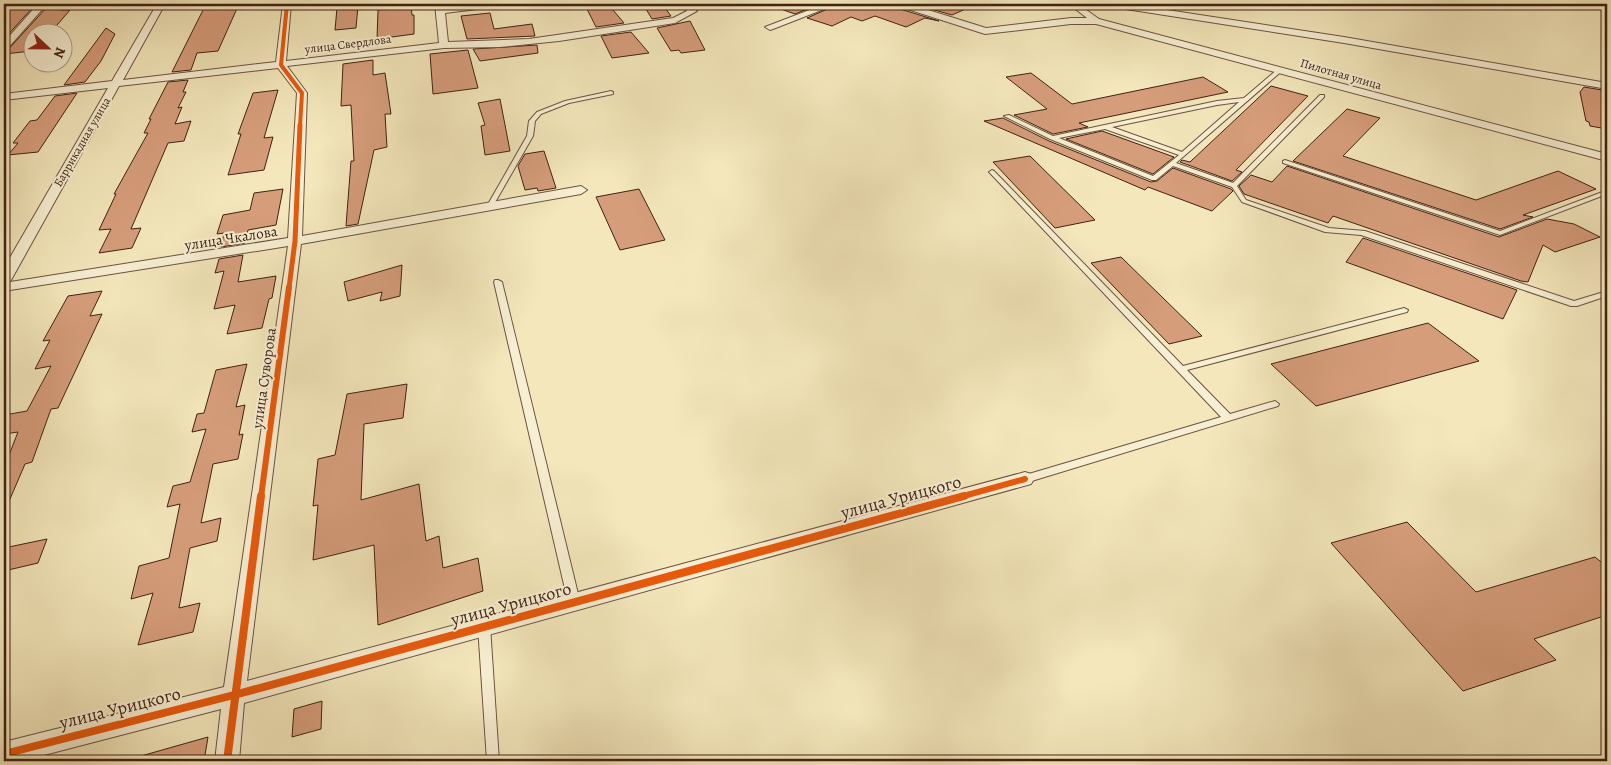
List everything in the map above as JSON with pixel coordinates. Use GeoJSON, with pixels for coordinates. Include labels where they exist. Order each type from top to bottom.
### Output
{"type":"FeatureCollection","features":[{"type":"Feature","properties":{"kind":"street"},"geometry":{"type":"LineString","coordinates":[[4,47],[43,4]]}},
{"type":"Feature","properties":{"kind":"street","name":"Баррикадная улица"},"geometry":{"type":"LineString","coordinates":[[4,280],[161,4]]}},
{"type":"Feature","properties":{"kind":"street"},"geometry":{"type":"LineString","coordinates":[[281,65],[287,4]]}},
{"type":"Feature","properties":{"kind":"street"},"geometry":{"type":"LineString","coordinates":[[444,45],[439,7],[494,4]]}},
{"type":"Feature","properties":{"kind":"street","name":"улица Свердлова"},"geometry":{"type":"LineString","coordinates":[[4,97],[444,45],[466,46],[537,39],[675,20],[693,11],[682,4]]}},
{"type":"Feature","properties":{"kind":"street"},"geometry":{"type":"LineString","coordinates":[[770,26],[833,4]]}},
{"type":"Feature","properties":{"kind":"street"},"geometry":{"type":"LineString","coordinates":[[901,4],[985,31],[1072,21],[1096,21]]}},
{"type":"Feature","properties":{"kind":"street","name":"Пилотная улица"},"geometry":{"type":"LineString","coordinates":[[1073,4],[1096,21],[1607,158]]}},
{"type":"Feature","properties":{"kind":"street","name":"Пилотная улица"},"geometry":{"type":"LineString","coordinates":[[1113,4],[1326,37],[1607,86]]}},
{"type":"Feature","properties":{"kind":"street","name":"улица Суворова"},"geometry":{"type":"LineString","coordinates":[[228,761],[234,695],[295,240],[302,93],[281,65]]}},
{"type":"Feature","properties":{"kind":"street","name":"улица Чкалова"},"geometry":{"type":"LineString","coordinates":[[4,287],[295,240],[581,190]]}},
{"type":"Feature","properties":{"kind":"street","name":"улица Урицкого"},"geometry":{"type":"LineString","coordinates":[[4,754],[234,695],[1025,478]]}},
{"type":"Feature","properties":{"kind":"lane"},"geometry":{"type":"LineString","coordinates":[[1007,116],[1052,138],[1154,179],[1280,70]]}},
{"type":"Feature","properties":{"kind":"lane"},"geometry":{"type":"LineString","coordinates":[[490,206],[530,136],[532,121],[540,113],[567,102],[611,93]]}},
{"type":"Feature","properties":{"kind":"lane"},"geometry":{"type":"LineString","coordinates":[[1234,186],[1322,96]]}},
{"type":"Feature","properties":{"kind":"lane"},"geometry":{"type":"LineString","coordinates":[[1052,138],[1217,102],[1244,100]]}},
{"type":"Feature","properties":{"kind":"lane"},"geometry":{"type":"LineString","coordinates":[[1106,126],[1184,154]]}},
{"type":"Feature","properties":{"kind":"lane"},"geometry":{"type":"LineString","coordinates":[[1285,162],[1500,233],[1607,192]]}},
{"type":"Feature","properties":{"kind":"lane"},"geometry":{"type":"LineString","coordinates":[[1172,164],[1234,186],[1244,201],[1328,230],[1362,233],[1574,304],[1607,293]]}},
{"type":"Feature","properties":{"kind":"lane"},"geometry":{"type":"LineString","coordinates":[[992,172],[1228,418]]}},
{"type":"Feature","properties":{"kind":"lane"},"geometry":{"type":"LineString","coordinates":[[498,282],[574,602]]}},
{"type":"Feature","properties":{"kind":"lane"},"geometry":{"type":"LineString","coordinates":[[1182,369],[1404,310]]}},
{"type":"Feature","properties":{"kind":"lane"},"geometry":{"type":"LineString","coordinates":[[1025,478],[1275,404]]}},
{"type":"Feature","properties":{"kind":"lane"},"geometry":{"type":"LineString","coordinates":[[484,626],[493,761]]}},
{"type":"Feature","properties":{"kind":"building"},"geometry":{"type":"Polygon","coordinates":[[[66,4],[61,10],[70,10],[60,22],[33,22],[48,6],[66,4]]]}},
{"type":"Feature","properties":{"kind":"building"},"geometry":{"type":"Polygon","coordinates":[[[206,4],[239,4],[218,51],[197,53],[191,70],[172,72],[206,4]]]}},
{"type":"Feature","properties":{"kind":"building"},"geometry":{"type":"Polygon","coordinates":[[[587,4],[608,4],[624,23],[596,27],[586,7],[589,6],[587,4]]]}},
{"type":"Feature","properties":{"kind":"building"},"geometry":{"type":"Polygon","coordinates":[[[643,4],[662,4],[671,16],[652,19],[643,4]]]}},
{"type":"Feature","properties":{"kind":"building"},"geometry":{"type":"Polygon","coordinates":[[[776,4],[820,4],[795,14],[775,7],[776,4]]]}},
{"type":"Feature","properties":{"kind":"building"},"geometry":{"type":"Polygon","coordinates":[[[839,4],[895,4],[897,8],[939,21],[925,18],[906,27],[875,16],[862,21],[851,17],[832,26],[807,18],[839,4]]]}},
{"type":"Feature","properties":{"kind":"building"},"geometry":{"type":"Polygon","coordinates":[[[914,4],[977,4],[952,15],[914,4]]]}},
{"type":"Feature","properties":{"kind":"building"},"geometry":{"type":"Polygon","coordinates":[[[358,6],[356,28],[335,30],[337,8],[358,6]]]}},
{"type":"Feature","properties":{"kind":"building"},"geometry":{"type":"Polygon","coordinates":[[[411,6],[412,15],[414,15],[414,34],[377,39],[378,10],[411,6]]]}},
{"type":"Feature","properties":{"kind":"building"},"geometry":{"type":"Polygon","coordinates":[[[33,7],[4,39],[4,10],[33,7]]]}},
{"type":"Feature","properties":{"kind":"building"},"geometry":{"type":"Polygon","coordinates":[[[490,13],[494,29],[532,24],[535,36],[467,39],[461,16],[490,13]]]}},
{"type":"Feature","properties":{"kind":"building"},"geometry":{"type":"Polygon","coordinates":[[[690,21],[705,50],[681,53],[679,50],[671,51],[657,28],[690,21]]]}},
{"type":"Feature","properties":{"kind":"building"},"geometry":{"type":"Polygon","coordinates":[[[106,28],[115,34],[101,61],[85,82],[64,85],[106,28]]]}},
{"type":"Feature","properties":{"kind":"building"},"geometry":{"type":"Polygon","coordinates":[[[631,32],[649,53],[612,58],[601,36],[631,32]]]}},
{"type":"Feature","properties":{"kind":"building"},"geometry":{"type":"Polygon","coordinates":[[[22,34],[22,52],[4,54],[22,34]]]}},
{"type":"Feature","properties":{"kind":"building"},"geometry":{"type":"Polygon","coordinates":[[[537,45],[538,53],[480,61],[473,49],[537,45]]]}},
{"type":"Feature","properties":{"kind":"building"},"geometry":{"type":"Polygon","coordinates":[[[468,50],[478,88],[433,94],[430,54],[468,50]]]}},
{"type":"Feature","properties":{"kind":"building"},"geometry":{"type":"Polygon","coordinates":[[[373,60],[373,75],[385,73],[391,114],[385,114],[387,147],[374,150],[358,224],[346,226],[351,161],[354,161],[351,105],[341,106],[343,64],[373,60]]]}},
{"type":"Feature","properties":{"kind":"building"},"geometry":{"type":"Polygon","coordinates":[[[1031,73],[1072,104],[1203,77],[1228,92],[1079,123],[1088,127],[1053,134],[1014,115],[1047,109],[1006,77],[1031,73]]]}},
{"type":"Feature","properties":{"kind":"building"},"geometry":{"type":"Polygon","coordinates":[[[188,80],[183,92],[186,92],[178,108],[182,107],[175,124],[191,121],[184,141],[168,143],[131,229],[141,228],[132,248],[99,253],[111,229],[99,230],[116,194],[114,194],[148,133],[144,133],[151,119],[149,119],[168,82],[188,80]]]}},
{"type":"Feature","properties":{"kind":"building"},"geometry":{"type":"Polygon","coordinates":[[[1271,86],[1308,96],[1236,170],[1242,172],[1232,181],[1180,162],[1182,160],[1190,162],[1271,86]]]}},
{"type":"Feature","properties":{"kind":"building"},"geometry":{"type":"Polygon","coordinates":[[[1584,87],[1602,90],[1607,111],[1607,129],[1590,126],[1589,122],[1586,121],[1580,92],[1584,87]]]}},
{"type":"Feature","properties":{"kind":"building"},"geometry":{"type":"Polygon","coordinates":[[[278,90],[264,138],[273,137],[264,170],[228,175],[241,134],[238,134],[253,93],[278,90]]]}},
{"type":"Feature","properties":{"kind":"building"},"geometry":{"type":"Polygon","coordinates":[[[77,93],[38,152],[8,155],[18,143],[13,143],[30,121],[37,120],[55,96],[77,93]]]}},
{"type":"Feature","properties":{"kind":"building"},"geometry":{"type":"Polygon","coordinates":[[[500,99],[510,151],[485,155],[481,126],[485,125],[478,103],[500,99]]]}},
{"type":"Feature","properties":{"kind":"building"},"geometry":{"type":"Polygon","coordinates":[[[1347,109],[1380,118],[1343,156],[1476,200],[1558,171],[1596,189],[1523,215],[1533,217],[1500,229],[1293,161],[1347,109]]]}},
{"type":"Feature","properties":{"kind":"building"},"geometry":{"type":"Polygon","coordinates":[[[1003,118],[1049,141],[1151,182],[1157,181],[1173,168],[1233,191],[1212,211],[1148,187],[1145,190],[984,121],[1003,118]]]}},
{"type":"Feature","properties":{"kind":"building"},"geometry":{"type":"Polygon","coordinates":[[[1102,131],[1174,157],[1153,174],[1066,139],[1102,131]]]}},
{"type":"Feature","properties":{"kind":"building"},"geometry":{"type":"Polygon","coordinates":[[[544,151],[556,188],[538,191],[537,188],[525,190],[518,166],[525,154],[544,151]]]}},
{"type":"Feature","properties":{"kind":"building"},"geometry":{"type":"Polygon","coordinates":[[[1030,156],[1095,220],[1055,228],[993,162],[1030,156]]]}},
{"type":"Feature","properties":{"kind":"building"},"geometry":{"type":"Polygon","coordinates":[[[1287,166],[1499,237],[1547,219],[1574,224],[1600,237],[1555,252],[1543,245],[1528,282],[1521,281],[1333,216],[1328,223],[1244,194],[1239,186],[1251,175],[1272,182],[1287,166]]]}},
{"type":"Feature","properties":{"kind":"building"},"geometry":{"type":"Polygon","coordinates":[[[283,189],[276,225],[248,230],[245,243],[221,247],[224,233],[217,234],[223,215],[250,210],[254,193],[283,189]]]}},
{"type":"Feature","properties":{"kind":"building"},"geometry":{"type":"Polygon","coordinates":[[[639,189],[665,240],[620,250],[596,197],[639,189]]]}},
{"type":"Feature","properties":{"kind":"building"},"geometry":{"type":"Polygon","coordinates":[[[1363,238],[1517,290],[1503,319],[1346,262],[1363,238]]]}},
{"type":"Feature","properties":{"kind":"building"},"geometry":{"type":"Polygon","coordinates":[[[243,255],[238,282],[276,276],[272,298],[269,299],[262,328],[227,334],[235,305],[214,309],[224,271],[215,273],[219,259],[243,255]]]}},
{"type":"Feature","properties":{"kind":"building"},"geometry":{"type":"Polygon","coordinates":[[[1121,257],[1202,336],[1169,344],[1091,263],[1121,257]]]}},
{"type":"Feature","properties":{"kind":"building"},"geometry":{"type":"Polygon","coordinates":[[[402,265],[400,296],[380,301],[382,292],[348,301],[344,282],[402,265]]]}},
{"type":"Feature","properties":{"kind":"building"},"geometry":{"type":"Polygon","coordinates":[[[102,291],[90,316],[102,314],[58,408],[51,409],[32,462],[25,464],[4,513],[4,468],[18,432],[4,434],[10,414],[27,411],[51,366],[35,369],[50,340],[43,341],[68,296],[102,291]]]}},
{"type":"Feature","properties":{"kind":"building"},"geometry":{"type":"Polygon","coordinates":[[[1428,323],[1479,361],[1316,406],[1271,364],[1428,323]]]}},
{"type":"Feature","properties":{"kind":"building"},"geometry":{"type":"Polygon","coordinates":[[[247,364],[236,407],[245,405],[239,435],[243,434],[238,459],[213,464],[201,523],[221,518],[217,541],[190,548],[179,608],[200,603],[193,632],[138,645],[153,593],[131,599],[139,566],[169,558],[180,504],[167,507],[173,486],[190,482],[206,429],[192,432],[197,414],[204,413],[216,370],[247,364]]]}},
{"type":"Feature","properties":{"kind":"building"},"geometry":{"type":"Polygon","coordinates":[[[407,384],[403,418],[364,424],[361,500],[419,484],[426,541],[439,536],[443,568],[478,558],[483,591],[378,625],[374,545],[313,560],[318,505],[313,506],[318,459],[335,455],[347,394],[407,384]]]}},
{"type":"Feature","properties":{"kind":"building"},"geometry":{"type":"Polygon","coordinates":[[[1407,522],[1476,592],[1595,557],[1607,567],[1607,615],[1534,639],[1556,660],[1463,691],[1331,543],[1407,522]]]}},
{"type":"Feature","properties":{"kind":"building"},"geometry":{"type":"Polygon","coordinates":[[[47,539],[38,563],[4,571],[4,548],[47,539]]]}},
{"type":"Feature","properties":{"kind":"building"},"geometry":{"type":"Polygon","coordinates":[[[322,701],[321,729],[292,737],[294,709],[322,701]]]}},
{"type":"Feature","properties":{"kind":"building"},"geometry":{"type":"Polygon","coordinates":[[[208,737],[204,761],[142,761],[141,756],[208,737]]]}},
{"type":"Feature","properties":{"kind":"cycle path"},"geometry":{"type":"LineString","coordinates":[[227,761],[234,695],[295,241],[302,93],[281,65],[287,4]]}},
{"type":"Feature","properties":{"kind":"cycle path"},"geometry":{"type":"LineString","coordinates":[[4,754],[234,695],[1025,479]]}}]}
